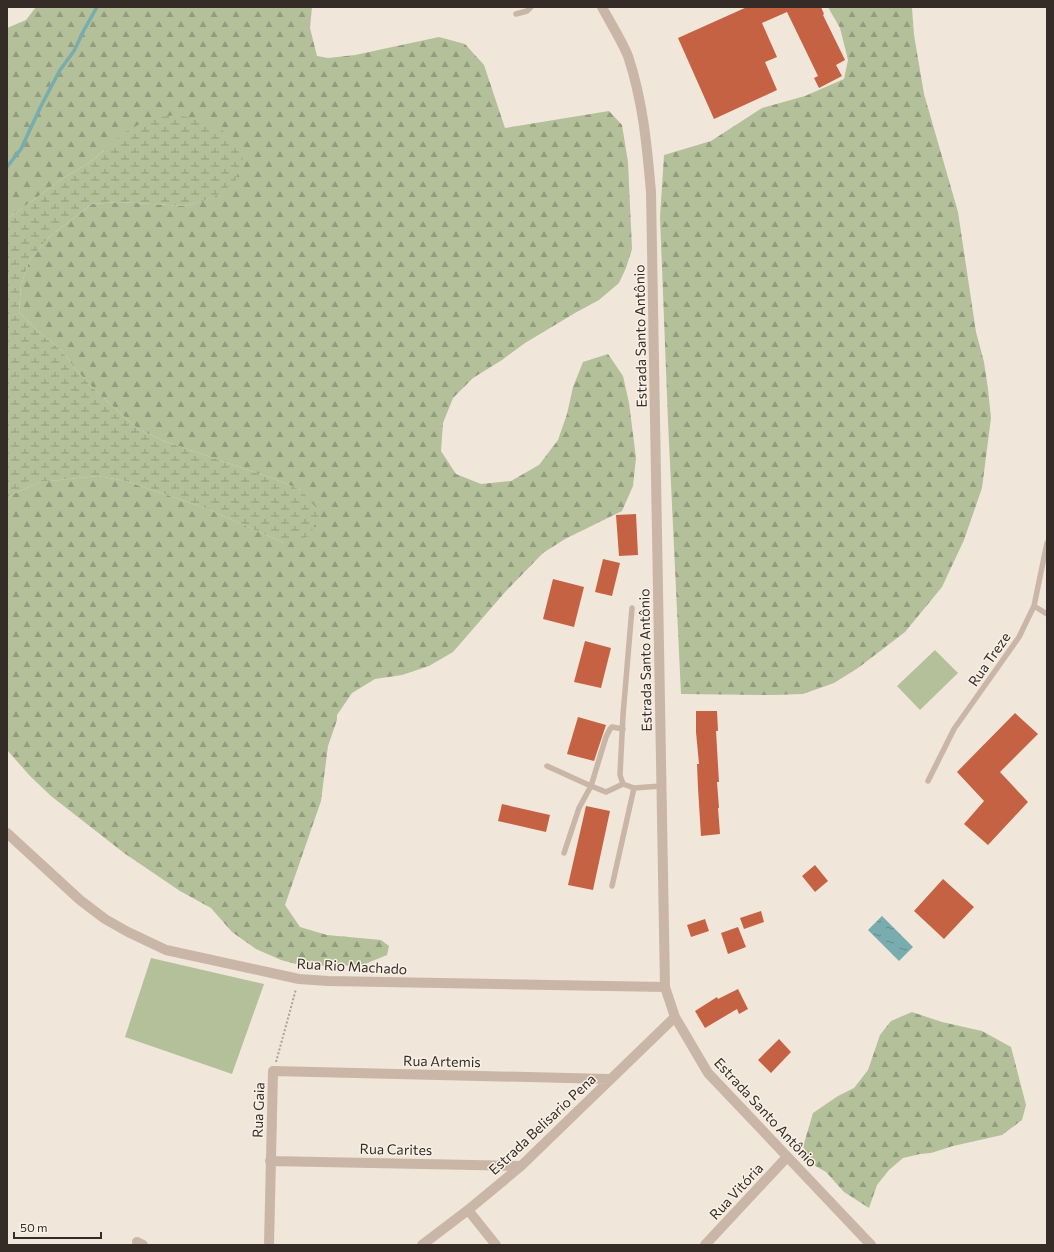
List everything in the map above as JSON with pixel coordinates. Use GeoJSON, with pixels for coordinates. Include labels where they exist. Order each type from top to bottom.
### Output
{"type":"FeatureCollection","features":[{"type":"Feature","properties":{"kind":"street","name":"Estrada Santo Antônio"},"geometry":{"type":"LineString","coordinates":[[602,7],[627,55],[639,96],[646,133],[651,192],[665,987],[675,1017],[708,1073],[871,1245]]}},
{"type":"Feature","properties":{"kind":"street","name":"Rua Rio Machado"},"geometry":{"type":"LineString","coordinates":[[7,833],[80,900],[105,919],[166,950],[299,979],[328,981],[665,987]]}},
{"type":"Feature","properties":{"kind":"street","name":"Estrada Belisario Pena"},"geometry":{"type":"LineString","coordinates":[[422,1245],[468,1210],[521,1166],[609,1079],[675,1017]]}},
{"type":"Feature","properties":{"kind":"street","name":"Rua Artemis"},"geometry":{"type":"LineString","coordinates":[[273,1071],[609,1079]]}},
{"type":"Feature","properties":{"kind":"street","name":"Rua Gaia"},"geometry":{"type":"LineString","coordinates":[[268,1245],[273,1071]]}},
{"type":"Feature","properties":{"kind":"street","name":"Rua Vitória"},"geometry":{"type":"LineString","coordinates":[[705,1245],[787,1157]]}},
{"type":"Feature","properties":{"kind":"street","name":"Rua Carites"},"geometry":{"type":"LineString","coordinates":[[270,1161],[521,1166]]}},
{"type":"Feature","properties":{"kind":"street"},"geometry":{"type":"LineString","coordinates":[[468,1210],[496,1245]]}},
{"type":"Feature","properties":{"kind":"lane"},"geometry":{"type":"LineString","coordinates":[[516,14],[526,11],[531,7]]}},
{"type":"Feature","properties":{"kind":"lane","name":"Rua Treze"},"geometry":{"type":"LineString","coordinates":[[928,781],[954,729],[1019,637],[1034,606],[1047,543]]}},
{"type":"Feature","properties":{"kind":"lane"},"geometry":{"type":"LineString","coordinates":[[1034,606],[1047,614]]}},
{"type":"Feature","properties":{"kind":"lane"},"geometry":{"type":"LineString","coordinates":[[623,784],[620,775],[622,729],[632,608]]}},
{"type":"Feature","properties":{"kind":"lane"},"geometry":{"type":"LineString","coordinates":[[564,853],[579,808],[591,786],[606,737],[612,727],[622,729]]}},
{"type":"Feature","properties":{"kind":"lane"},"geometry":{"type":"LineString","coordinates":[[547,766],[606,792],[623,784],[634,788],[661,786]]}},
{"type":"Feature","properties":{"kind":"lane"},"geometry":{"type":"LineString","coordinates":[[612,886],[634,788]]}},
{"type":"Feature","properties":{"kind":"path","name":"Rua Gaia"},"geometry":{"type":"LineString","coordinates":[[273,1071],[299,979]]}},
{"type":"Feature","properties":{"kind":"green space"},"geometry":{"type":"Polygon","coordinates":[[[36,7],[312,7],[310,28],[317,56],[328,58],[355,55],[439,37],[465,44],[484,65],[505,128],[609,111],[622,125],[628,162],[632,249],[619,283],[599,300],[525,343],[502,360],[473,378],[453,398],[443,423],[441,451],[456,474],[481,484],[511,481],[539,465],[558,440],[567,414],[573,387],[583,362],[608,354],[623,376],[629,403],[636,458],[633,486],[622,511],[565,539],[543,553],[506,591],[453,652],[429,666],[402,675],[375,679],[352,693],[337,715],[337,720],[328,746],[321,801],[285,905],[300,927],[327,935],[381,940],[389,946],[387,955],[360,966],[333,965],[307,967],[281,960],[256,949],[232,932],[211,908],[180,891],[124,853],[51,796],[30,776],[7,750],[7,501],[13,494],[40,482],[98,476],[126,481],[208,509],[284,543],[301,490],[277,480],[164,441],[138,429],[96,391],[77,371],[61,350],[39,332],[19,312],[21,285],[30,259],[49,237],[92,204],[119,202],[185,206],[212,198],[104,150],[89,163],[65,177],[7,219],[7,28],[26,20],[36,7]]]}},
{"type":"Feature","properties":{"kind":"green space"},"geometry":{"type":"Polygon","coordinates":[[[828,7],[912,8],[914,35],[924,94],[958,212],[976,332],[984,362],[988,389],[991,418],[982,488],[964,540],[942,587],[905,632],[858,668],[834,683],[803,694],[681,694],[660,217],[664,155],[711,141],[762,108],[805,96],[844,79],[848,60],[840,28],[828,7]]]}},
{"type":"Feature","properties":{"kind":"green space"},"geometry":{"type":"Polygon","coordinates":[[[175,115],[202,120],[227,133],[243,157],[235,182],[213,198],[185,206],[119,202],[92,204],[49,237],[30,259],[21,285],[19,312],[39,332],[61,350],[77,371],[96,391],[138,429],[164,441],[277,480],[301,490],[320,512],[310,536],[284,543],[208,509],[126,481],[98,476],[40,482],[13,494],[7,501],[7,219],[65,177],[89,163],[124,133],[148,119],[175,115]]]}},
{"type":"Feature","properties":{"kind":"green space"},"geometry":{"type":"Polygon","coordinates":[[[935,650],[958,673],[920,710],[897,686],[935,650]]]}},
{"type":"Feature","properties":{"kind":"green space"},"geometry":{"type":"Polygon","coordinates":[[[151,958],[264,984],[232,1074],[125,1037],[151,958]]]}},
{"type":"Feature","properties":{"kind":"green space"},"geometry":{"type":"Polygon","coordinates":[[[912,1012],[942,1022],[982,1031],[1011,1047],[1026,1105],[1022,1120],[1002,1135],[953,1146],[931,1153],[903,1158],[889,1170],[877,1185],[869,1208],[844,1192],[826,1172],[800,1157],[813,1113],[838,1096],[854,1088],[868,1070],[880,1035],[891,1021],[912,1012]]]}},
{"type":"Feature","properties":{"kind":"water"},"geometry":{"type":"Polygon","coordinates":[[[882,916],[913,947],[899,961],[868,930],[882,916]]]}},
{"type":"Feature","properties":{"kind":"building"},"geometry":{"type":"Polygon","coordinates":[[[747,7],[821,7],[824,14],[823,15],[845,60],[836,65],[842,76],[819,88],[814,78],[818,76],[787,12],[762,23],[777,57],[765,62],[777,90],[714,119],[678,38],[747,7]]]}},
{"type":"Feature","properties":{"kind":"building"},"geometry":{"type":"Polygon","coordinates":[[[636,514],[638,555],[619,556],[616,515],[636,514]]]}},
{"type":"Feature","properties":{"kind":"building"},"geometry":{"type":"Polygon","coordinates":[[[603,559],[620,563],[612,596],[595,592],[603,559]]]}},
{"type":"Feature","properties":{"kind":"building"},"geometry":{"type":"Polygon","coordinates":[[[553,579],[584,587],[574,627],[543,619],[553,579]]]}},
{"type":"Feature","properties":{"kind":"building"},"geometry":{"type":"Polygon","coordinates":[[[585,641],[611,648],[601,688],[574,682],[585,641]]]}},
{"type":"Feature","properties":{"kind":"building"},"geometry":{"type":"Polygon","coordinates":[[[696,711],[717,711],[718,731],[716,731],[719,782],[717,782],[720,834],[701,836],[696,711]]]}},
{"type":"Feature","properties":{"kind":"building"},"geometry":{"type":"Polygon","coordinates":[[[1015,713],[1038,734],[1000,772],[1028,802],[988,845],[964,824],[984,801],[957,772],[1015,713]]]}},
{"type":"Feature","properties":{"kind":"building"},"geometry":{"type":"Polygon","coordinates":[[[578,717],[606,725],[594,761],[567,754],[578,717]]]}},
{"type":"Feature","properties":{"kind":"building"},"geometry":{"type":"Polygon","coordinates":[[[502,804],[550,815],[546,832],[498,821],[502,804]]]}},
{"type":"Feature","properties":{"kind":"building"},"geometry":{"type":"Polygon","coordinates":[[[586,806],[610,811],[593,890],[568,885],[586,806]]]}},
{"type":"Feature","properties":{"kind":"building"},"geometry":{"type":"Polygon","coordinates":[[[815,865],[828,881],[815,892],[802,876],[815,865]]]}},
{"type":"Feature","properties":{"kind":"building"},"geometry":{"type":"Polygon","coordinates":[[[943,879],[974,907],[944,939],[914,911],[943,879]]]}},
{"type":"Feature","properties":{"kind":"building"},"geometry":{"type":"Polygon","coordinates":[[[761,911],[764,922],[744,929],[740,918],[761,911]]]}},
{"type":"Feature","properties":{"kind":"building"},"geometry":{"type":"Polygon","coordinates":[[[705,919],[709,931],[691,937],[687,925],[705,919]]]}},
{"type":"Feature","properties":{"kind":"building"},"geometry":{"type":"Polygon","coordinates":[[[738,927],[746,947],[728,954],[721,933],[738,927]]]}},
{"type":"Feature","properties":{"kind":"building"},"geometry":{"type":"Polygon","coordinates":[[[738,989],[748,1009],[739,1014],[737,1009],[705,1028],[695,1011],[717,997],[718,999],[738,989]]]}},
{"type":"Feature","properties":{"kind":"building"},"geometry":{"type":"Polygon","coordinates":[[[779,1039],[791,1052],[771,1073],[758,1060],[779,1039]]]}},
{"type":"Feature","properties":{"kind":"waterway"},"geometry":{"type":"LineString","coordinates":[[7,167],[21,149],[60,70],[74,51],[97,7]]}}]}
